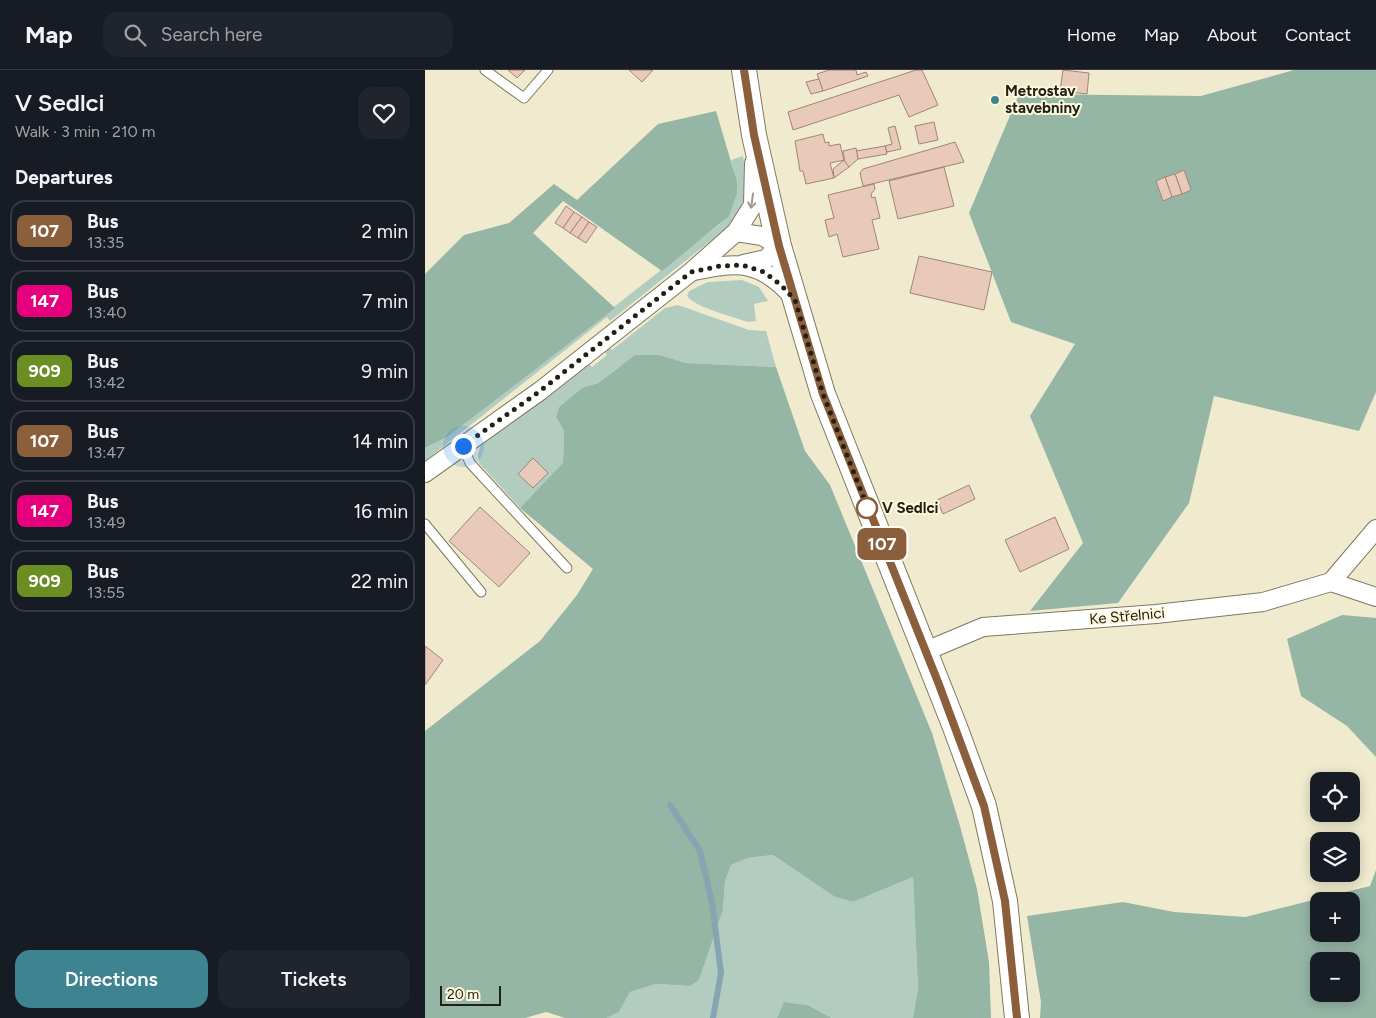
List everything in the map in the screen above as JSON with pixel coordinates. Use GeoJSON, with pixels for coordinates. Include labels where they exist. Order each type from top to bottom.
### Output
{"type":"FeatureCollection","features":[{"type":"Feature","properties":{"kind":"main road"},"geometry":{"type":"LineString","coordinates":[[744,70],[754,135],[779,246],[826,403],[926,651],[984,806],[1005,901],[1017,1018]]}},
{"type":"Feature","properties":{"kind":"street"},"geometry":{"type":"LineString","coordinates":[[425,473],[547,385],[691,272],[736,232],[753,205],[754,135]]}},
{"type":"Feature","properties":{"kind":"street"},"geometry":{"type":"LineString","coordinates":[[691,272],[720,266],[742,265],[766,259],[779,246],[762,236],[736,232]]}},
{"type":"Feature","properties":{"kind":"street"},"geometry":{"type":"LineString","coordinates":[[742,265],[764,272],[781,285],[795,300]]}},
{"type":"Feature","properties":{"kind":"street"},"geometry":{"type":"LineString","coordinates":[[1376,529],[1331,582],[1376,598]]}},
{"type":"Feature","properties":{"kind":"street","name":"Ke Střelnici"},"geometry":{"type":"LineString","coordinates":[[926,651],[983,627],[1156,614],[1263,602],[1331,582]]}},
{"type":"Feature","properties":{"kind":"lane"},"geometry":{"type":"LineString","coordinates":[[485,70],[524,98],[548,70]]}},
{"type":"Feature","properties":{"kind":"lane"},"geometry":{"type":"LineString","coordinates":[[463,446],[470,463],[567,568]]}},
{"type":"Feature","properties":{"kind":"lane"},"geometry":{"type":"LineString","coordinates":[[425,524],[481,592]]}},
{"type":"Feature","properties":{"kind":"green space"},"geometry":{"type":"Polygon","coordinates":[[[1294,70],[1376,70],[1376,392],[1359,431],[1214,396],[1189,503],[1118,603],[1030,611],[1083,543],[1030,416],[1075,344],[1011,322],[969,213],[1019,94],[1201,96],[1294,70]],[[1184,170],[1156,181],[1163,200],[1191,190],[1184,170]]]}},
{"type":"Feature","properties":{"kind":"green space"},"geometry":{"type":"Polygon","coordinates":[[[716,111],[737,182],[737,193],[729,216],[662,271],[563,201],[533,233],[615,308],[447,437],[425,448],[425,274],[464,235],[509,223],[554,184],[577,200],[658,124],[716,111]]]}},
{"type":"Feature","properties":{"kind":"green space"},"geometry":{"type":"Polygon","coordinates":[[[743,156],[746,172],[746,195],[733,223],[610,321],[607,317],[425,461],[425,448],[447,437],[720,224],[730,210],[735,194],[731,160],[743,156]]]}},
{"type":"Feature","properties":{"kind":"green space"},"geometry":{"type":"Polygon","coordinates":[[[742,280],[759,287],[768,301],[754,304],[756,321],[748,322],[715,311],[698,304],[687,296],[689,291],[708,282],[742,280]]]}},
{"type":"Feature","properties":{"kind":"green space"},"geometry":{"type":"Polygon","coordinates":[[[678,305],[749,330],[766,331],[776,367],[686,363],[660,355],[620,366],[598,383],[582,388],[559,407],[556,417],[564,431],[563,464],[520,508],[479,463],[478,455],[481,444],[588,363],[592,367],[607,355],[604,350],[609,346],[612,350],[665,308],[678,305]]]}},
{"type":"Feature","properties":{"kind":"green space"},"geometry":{"type":"Polygon","coordinates":[[[635,355],[660,355],[686,363],[776,367],[805,451],[830,485],[932,733],[977,889],[989,962],[991,1018],[913,1018],[918,988],[913,877],[853,902],[835,897],[773,855],[748,858],[731,865],[725,881],[723,910],[699,980],[690,986],[656,984],[630,992],[619,1012],[607,1018],[565,1018],[546,1012],[525,1018],[425,1018],[425,731],[540,641],[577,595],[593,569],[520,508],[563,463],[564,431],[556,417],[559,407],[582,388],[598,383],[635,355]]]}},
{"type":"Feature","properties":{"kind":"green space"},"geometry":{"type":"Polygon","coordinates":[[[1342,615],[1376,618],[1376,757],[1347,726],[1301,696],[1287,639],[1342,615]]]}},
{"type":"Feature","properties":{"kind":"green space"},"geometry":{"type":"Polygon","coordinates":[[[773,855],[835,897],[853,902],[913,877],[918,988],[913,1018],[832,1018],[808,1005],[785,1002],[777,1018],[607,1018],[619,1012],[630,992],[656,984],[689,986],[699,980],[723,910],[725,881],[731,865],[748,858],[773,855]]]}},
{"type":"Feature","properties":{"kind":"green space"},"geometry":{"type":"Polygon","coordinates":[[[1376,870],[1376,1018],[1040,1018],[1041,1002],[1027,916],[1123,902],[1174,912],[1245,917],[1310,901],[1310,942],[1360,942],[1360,892],[1346,892],[1370,886],[1376,870]]]}},
{"type":"Feature","properties":{"kind":"green space"},"geometry":{"type":"Polygon","coordinates":[[[784,1002],[808,1005],[832,1018],[777,1018],[784,1002]]]}},
{"type":"Feature","properties":{"kind":"building"},"geometry":{"type":"Polygon","coordinates":[[[508,70],[525,70],[517,78],[508,70]]]}},
{"type":"Feature","properties":{"kind":"building"},"geometry":{"type":"Polygon","coordinates":[[[629,70],[653,70],[642,82],[629,70]]]}},
{"type":"Feature","properties":{"kind":"building"},"geometry":{"type":"Polygon","coordinates":[[[829,70],[856,70],[857,75],[866,72],[868,76],[823,91],[817,74],[829,70]]]}},
{"type":"Feature","properties":{"kind":"building"},"geometry":{"type":"Polygon","coordinates":[[[916,70],[922,70],[938,105],[909,117],[899,95],[793,130],[788,112],[916,70]]]}},
{"type":"Feature","properties":{"kind":"building"},"geometry":{"type":"Polygon","coordinates":[[[1063,70],[1089,73],[1087,94],[1060,91],[1063,70]]]}},
{"type":"Feature","properties":{"kind":"building"},"geometry":{"type":"Polygon","coordinates":[[[819,79],[823,91],[811,94],[806,82],[819,79]]]}},
{"type":"Feature","properties":{"kind":"building"},"geometry":{"type":"Polygon","coordinates":[[[934,122],[938,140],[919,144],[915,126],[934,122]]]}},
{"type":"Feature","properties":{"kind":"building"},"geometry":{"type":"Polygon","coordinates":[[[895,126],[901,149],[887,152],[885,146],[892,144],[888,128],[895,126]]]}},
{"type":"Feature","properties":{"kind":"building"},"geometry":{"type":"Polygon","coordinates":[[[823,134],[825,143],[829,142],[829,146],[840,144],[844,160],[830,163],[834,178],[806,184],[803,171],[800,171],[795,141],[823,134]]]}},
{"type":"Feature","properties":{"kind":"building"},"geometry":{"type":"Polygon","coordinates":[[[955,142],[964,162],[863,186],[860,173],[863,169],[955,142]]]}},
{"type":"Feature","properties":{"kind":"building"},"geometry":{"type":"Polygon","coordinates":[[[885,146],[887,154],[858,159],[856,151],[885,146]]]}},
{"type":"Feature","properties":{"kind":"building"},"geometry":{"type":"Polygon","coordinates":[[[856,148],[858,159],[849,167],[845,163],[843,151],[856,148]]]}},
{"type":"Feature","properties":{"kind":"building"},"geometry":{"type":"Polygon","coordinates":[[[844,160],[849,167],[834,178],[833,169],[844,160]]]}},
{"type":"Feature","properties":{"kind":"building"},"geometry":{"type":"Polygon","coordinates":[[[944,167],[954,206],[898,219],[889,181],[944,167]]]}},
{"type":"Feature","properties":{"kind":"building"},"geometry":{"type":"Polygon","coordinates":[[[1184,170],[1191,190],[1182,194],[1175,174],[1184,170]]]}},
{"type":"Feature","properties":{"kind":"building"},"geometry":{"type":"Polygon","coordinates":[[[1175,174],[1182,194],[1172,197],[1165,177],[1175,174]]]}},
{"type":"Feature","properties":{"kind":"building"},"geometry":{"type":"Polygon","coordinates":[[[1165,177],[1172,197],[1163,201],[1156,181],[1165,177]]]}},
{"type":"Feature","properties":{"kind":"building"},"geometry":{"type":"Polygon","coordinates":[[[874,184],[875,189],[871,194],[872,198],[875,197],[880,218],[872,220],[879,249],[843,257],[837,234],[829,237],[825,220],[834,218],[828,195],[874,184]]]}},
{"type":"Feature","properties":{"kind":"building"},"geometry":{"type":"Polygon","coordinates":[[[566,206],[574,212],[563,228],[555,223],[566,206]]]}},
{"type":"Feature","properties":{"kind":"building"},"geometry":{"type":"Polygon","coordinates":[[[574,212],[582,217],[570,233],[563,228],[574,212]]]}},
{"type":"Feature","properties":{"kind":"building"},"geometry":{"type":"Polygon","coordinates":[[[582,217],[589,222],[578,238],[570,233],[582,217]]]}},
{"type":"Feature","properties":{"kind":"building"},"geometry":{"type":"Polygon","coordinates":[[[589,222],[597,227],[586,243],[578,238],[589,222]]]}},
{"type":"Feature","properties":{"kind":"building"},"geometry":{"type":"Polygon","coordinates":[[[919,256],[992,272],[984,310],[910,293],[919,256]]]}},
{"type":"Feature","properties":{"kind":"building"},"geometry":{"type":"Polygon","coordinates":[[[533,458],[548,473],[533,488],[518,474],[533,458]]]}},
{"type":"Feature","properties":{"kind":"building"},"geometry":{"type":"Polygon","coordinates":[[[969,485],[975,499],[943,514],[937,500],[969,485]]]}},
{"type":"Feature","properties":{"kind":"building"},"geometry":{"type":"Polygon","coordinates":[[[480,507],[530,553],[499,587],[449,541],[480,507]]]}},
{"type":"Feature","properties":{"kind":"building"},"geometry":{"type":"Polygon","coordinates":[[[1055,517],[1069,549],[1020,572],[1005,540],[1055,517]]]}},
{"type":"Feature","properties":{"kind":"building"},"geometry":{"type":"Polygon","coordinates":[[[425,646],[443,660],[425,685],[425,646]]]}},
{"type":"Feature","properties":{"kind":"waterway"},"geometry":{"type":"LineString","coordinates":[[670,805],[700,851],[712,903],[721,973],[713,1018]]}},
{"type":"Feature","properties":{"kind":"bus line","name":"107"},"geometry":{"type":"LineString","coordinates":[[744,70],[754,135],[779,246],[823,394],[926,651],[984,806],[1005,901],[1016,993],[1017,1018]]}},
{"type":"Feature","properties":{"kind":"place","name":"Metrostav stavebniny"},"geometry":{"type":"Point","coordinates":[995,100]}},
{"type":"Feature","properties":{"kind":"place","name":"V Sedlci"},"geometry":{"type":"Point","coordinates":[867,508]}},
{"type":"Feature","properties":{"kind":"route"},"geometry":{"type":"LineString","coordinates":[[463,446],[540,391],[691,272],[720,266],[742,265],[764,272],[781,285],[795,300],[823,394],[870,514],[867,508]]}}]}
